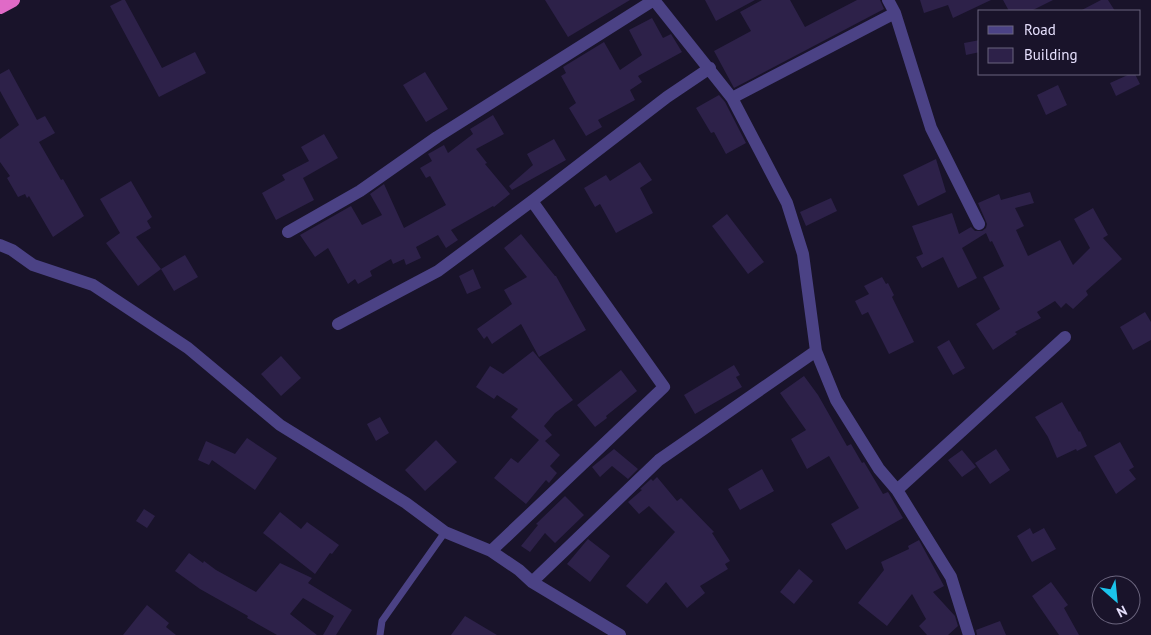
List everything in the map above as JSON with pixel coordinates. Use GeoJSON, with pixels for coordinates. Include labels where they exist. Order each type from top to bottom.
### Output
{"type":"FeatureCollection","features":[{"type":"Feature","properties":{"kind":"highway"},"geometry":{"type":"LineString","coordinates":[[0,7],[13,0]]}},
{"type":"Feature","properties":{"kind":"street"},"geometry":{"type":"LineString","coordinates":[[288,232],[360,191],[437,137],[654,0],[732,98],[787,203],[803,254],[816,352],[836,400],[878,469],[897,490],[951,577],[969,635]]}},
{"type":"Feature","properties":{"kind":"street"},"geometry":{"type":"LineString","coordinates":[[888,0],[895,13],[931,128],[980,224]]}},
{"type":"Feature","properties":{"kind":"street"},"geometry":{"type":"LineString","coordinates":[[732,98],[895,13]]}},
{"type":"Feature","properties":{"kind":"street"},"geometry":{"type":"LineString","coordinates":[[338,324],[438,271],[667,98],[710,68]]}},
{"type":"Feature","properties":{"kind":"street"},"geometry":{"type":"LineString","coordinates":[[491,552],[664,387],[532,201]]}},
{"type":"Feature","properties":{"kind":"street"},"geometry":{"type":"LineString","coordinates":[[0,245],[12,250],[33,265],[93,285],[101,290],[188,348],[280,425],[406,503],[445,532],[491,552],[519,570],[532,582],[620,635]]}},
{"type":"Feature","properties":{"kind":"street"},"geometry":{"type":"LineString","coordinates":[[897,490],[1065,336]]}},
{"type":"Feature","properties":{"kind":"street"},"geometry":{"type":"LineString","coordinates":[[532,582],[659,460],[816,352]]}},
{"type":"Feature","properties":{"kind":"lane"},"geometry":{"type":"LineString","coordinates":[[380,635],[382,621],[445,532]]}},
{"type":"Feature","properties":{"kind":"building"},"geometry":{"type":"Polygon","coordinates":[[[125,0],[162,68],[195,52],[206,73],[159,97],[110,6],[125,0]]]}},
{"type":"Feature","properties":{"kind":"building"},"geometry":{"type":"Polygon","coordinates":[[[545,0],[630,0],[568,37],[545,0]]]}},
{"type":"Feature","properties":{"kind":"building"},"geometry":{"type":"Polygon","coordinates":[[[705,0],[755,0],[716,21],[705,0]]]}},
{"type":"Feature","properties":{"kind":"building"},"geometry":{"type":"Polygon","coordinates":[[[762,0],[790,0],[805,27],[857,0],[880,0],[884,9],[734,88],[714,51],[751,31],[740,12],[762,0]]]}},
{"type":"Feature","properties":{"kind":"building"},"geometry":{"type":"Polygon","coordinates":[[[920,0],[991,0],[953,18],[948,5],[924,13],[920,0]]]}},
{"type":"Feature","properties":{"kind":"building"},"geometry":{"type":"Polygon","coordinates":[[[1003,0],[1053,0],[1033,10],[1008,10],[1003,0]]]}},
{"type":"Feature","properties":{"kind":"building"},"geometry":{"type":"Polygon","coordinates":[[[1101,0],[1108,0],[1114,10],[1082,10],[1101,0]]]}},
{"type":"Feature","properties":{"kind":"building"},"geometry":{"type":"Polygon","coordinates":[[[652,18],[663,38],[671,34],[682,52],[638,76],[642,82],[630,90],[635,100],[598,120],[602,127],[586,136],[569,108],[576,103],[561,76],[566,73],[563,67],[604,42],[620,70],[642,55],[629,30],[652,18]]]}},
{"type":"Feature","properties":{"kind":"building"},"geometry":{"type":"Polygon","coordinates":[[[978,40],[978,52],[966,55],[964,43],[978,40]]]}},
{"type":"Feature","properties":{"kind":"building"},"geometry":{"type":"Polygon","coordinates":[[[9,69],[37,120],[45,116],[55,133],[39,142],[84,216],[53,237],[29,196],[27,198],[25,194],[18,197],[7,178],[10,176],[0,162],[0,139],[19,125],[0,91],[0,74],[9,69]]]}},
{"type":"Feature","properties":{"kind":"building"},"geometry":{"type":"Polygon","coordinates":[[[425,72],[448,109],[426,122],[403,85],[425,72]]]}},
{"type":"Feature","properties":{"kind":"building"},"geometry":{"type":"Polygon","coordinates":[[[1128,75],[1136,75],[1140,84],[1116,96],[1110,83],[1128,75]]]}},
{"type":"Feature","properties":{"kind":"building"},"geometry":{"type":"Polygon","coordinates":[[[1058,85],[1067,105],[1046,115],[1037,95],[1058,85]]]}},
{"type":"Feature","properties":{"kind":"building"},"geometry":{"type":"Polygon","coordinates":[[[719,95],[725,102],[746,143],[726,154],[714,132],[711,133],[696,108],[719,95]]]}},
{"type":"Feature","properties":{"kind":"building"},"geometry":{"type":"Polygon","coordinates":[[[493,115],[504,134],[476,149],[487,163],[485,164],[510,194],[494,207],[451,230],[458,240],[446,248],[438,235],[416,247],[421,258],[406,265],[404,259],[393,264],[391,259],[370,271],[372,276],[358,284],[355,279],[348,284],[328,248],[315,257],[300,235],[351,206],[362,225],[382,215],[370,194],[384,184],[404,228],[446,205],[430,176],[426,178],[420,168],[432,161],[428,154],[444,145],[448,153],[473,134],[470,129],[493,115]]]}},
{"type":"Feature","properties":{"kind":"building"},"geometry":{"type":"Polygon","coordinates":[[[324,134],[338,158],[303,178],[314,200],[276,220],[262,193],[285,180],[282,175],[309,161],[301,147],[324,134]]]}},
{"type":"Feature","properties":{"kind":"building"},"geometry":{"type":"Polygon","coordinates":[[[554,139],[566,160],[512,190],[509,186],[533,165],[527,154],[554,139]]]}},
{"type":"Feature","properties":{"kind":"building"},"geometry":{"type":"Polygon","coordinates":[[[936,159],[946,192],[918,206],[903,175],[936,159]]]}},
{"type":"Feature","properties":{"kind":"building"},"geometry":{"type":"Polygon","coordinates":[[[640,162],[652,180],[640,188],[653,213],[616,233],[600,204],[595,207],[584,188],[606,175],[610,181],[640,162]]]}},
{"type":"Feature","properties":{"kind":"building"},"geometry":{"type":"Polygon","coordinates":[[[131,181],[152,217],[147,221],[151,228],[136,237],[161,269],[138,286],[106,243],[120,233],[100,199],[131,181]]]}},
{"type":"Feature","properties":{"kind":"building"},"geometry":{"type":"Polygon","coordinates":[[[1030,192],[1034,203],[1015,208],[1024,226],[1016,230],[1028,256],[1060,240],[1073,265],[1090,248],[1074,219],[1093,208],[1108,235],[1103,238],[1122,259],[1086,291],[1088,295],[1073,309],[1066,303],[1061,308],[1055,301],[1037,312],[1041,318],[1015,332],[1017,334],[993,350],[976,324],[1000,309],[983,277],[1004,266],[992,241],[990,242],[986,233],[962,248],[977,278],[958,288],[943,257],[922,268],[916,257],[923,254],[912,226],[952,213],[959,234],[971,227],[975,231],[982,231],[986,228],[987,224],[978,203],[999,194],[1001,200],[1030,192]]]}},
{"type":"Feature","properties":{"kind":"building"},"geometry":{"type":"Polygon","coordinates":[[[831,198],[837,211],[806,226],[800,212],[831,198]]]}},
{"type":"Feature","properties":{"kind":"building"},"geometry":{"type":"Polygon","coordinates":[[[727,214],[764,262],[748,274],[712,226],[727,214]]]}},
{"type":"Feature","properties":{"kind":"building"},"geometry":{"type":"Polygon","coordinates":[[[521,234],[556,276],[586,330],[539,357],[521,324],[492,344],[487,336],[484,339],[477,329],[512,304],[504,290],[527,277],[504,248],[521,234]]]}},
{"type":"Feature","properties":{"kind":"building"},"geometry":{"type":"Polygon","coordinates":[[[185,255],[198,277],[174,291],[161,269],[185,255]]]}},
{"type":"Feature","properties":{"kind":"building"},"geometry":{"type":"Polygon","coordinates":[[[473,269],[481,288],[467,294],[459,276],[473,269]]]}},
{"type":"Feature","properties":{"kind":"building"},"geometry":{"type":"Polygon","coordinates":[[[882,277],[886,284],[888,283],[894,295],[892,297],[914,342],[889,354],[868,312],[862,315],[855,301],[869,294],[864,286],[882,277]]]}},
{"type":"Feature","properties":{"kind":"building"},"geometry":{"type":"Polygon","coordinates":[[[1145,312],[1151,322],[1151,340],[1133,350],[1120,327],[1145,312]]]}},
{"type":"Feature","properties":{"kind":"building"},"geometry":{"type":"Polygon","coordinates":[[[949,340],[965,368],[953,375],[937,347],[949,340]]]}},
{"type":"Feature","properties":{"kind":"building"},"geometry":{"type":"Polygon","coordinates":[[[533,351],[573,400],[555,413],[544,426],[552,435],[545,441],[560,455],[550,466],[557,473],[549,483],[546,480],[526,504],[494,478],[511,458],[518,463],[539,440],[511,417],[518,409],[497,395],[494,399],[476,387],[490,366],[503,374],[533,351]]]}},
{"type":"Feature","properties":{"kind":"building"},"geometry":{"type":"Polygon","coordinates":[[[281,356],[301,378],[281,396],[261,374],[281,356]]]}},
{"type":"Feature","properties":{"kind":"building"},"geometry":{"type":"Polygon","coordinates":[[[734,365],[740,375],[736,377],[742,387],[695,414],[684,395],[734,365]]]}},
{"type":"Feature","properties":{"kind":"building"},"geometry":{"type":"Polygon","coordinates":[[[621,370],[637,391],[595,427],[577,405],[621,370]]]}},
{"type":"Feature","properties":{"kind":"building"},"geometry":{"type":"Polygon","coordinates":[[[804,376],[818,395],[847,446],[851,444],[883,494],[888,492],[903,518],[846,550],[831,524],[859,508],[829,456],[807,469],[791,439],[806,430],[780,393],[804,376]]]}},
{"type":"Feature","properties":{"kind":"building"},"geometry":{"type":"Polygon","coordinates":[[[1062,402],[1087,446],[1057,458],[1048,437],[1035,417],[1062,402]]]}},
{"type":"Feature","properties":{"kind":"building"},"geometry":{"type":"Polygon","coordinates":[[[380,417],[389,433],[376,441],[367,424],[380,417]]]}},
{"type":"Feature","properties":{"kind":"building"},"geometry":{"type":"Polygon","coordinates":[[[247,438],[277,458],[255,490],[212,460],[209,465],[198,460],[206,441],[235,454],[247,438]]]}},
{"type":"Feature","properties":{"kind":"building"},"geometry":{"type":"Polygon","coordinates":[[[436,440],[457,462],[425,491],[405,470],[436,440]]]}},
{"type":"Feature","properties":{"kind":"building"},"geometry":{"type":"Polygon","coordinates":[[[1120,442],[1134,467],[1129,470],[1136,479],[1116,494],[1094,456],[1120,442]]]}},
{"type":"Feature","properties":{"kind":"building"},"geometry":{"type":"Polygon","coordinates":[[[614,449],[638,469],[628,479],[612,466],[600,477],[592,467],[614,449]]]}},
{"type":"Feature","properties":{"kind":"building"},"geometry":{"type":"Polygon","coordinates":[[[996,449],[1010,470],[990,484],[975,463],[996,449]]]}},
{"type":"Feature","properties":{"kind":"building"},"geometry":{"type":"Polygon","coordinates":[[[962,450],[976,467],[962,477],[948,460],[962,450]]]}},
{"type":"Feature","properties":{"kind":"building"},"geometry":{"type":"Polygon","coordinates":[[[762,469],[774,491],[740,510],[728,489],[762,469]]]}},
{"type":"Feature","properties":{"kind":"building"},"geometry":{"type":"Polygon","coordinates":[[[657,477],[677,501],[681,498],[714,532],[712,533],[730,561],[725,564],[728,569],[700,586],[705,593],[687,608],[666,582],[647,604],[626,586],[675,532],[649,506],[639,514],[628,502],[651,479],[653,481],[657,477]]]}},
{"type":"Feature","properties":{"kind":"building"},"geometry":{"type":"Polygon","coordinates":[[[565,496],[584,515],[555,543],[545,533],[530,552],[521,546],[538,525],[536,524],[565,496]]]}},
{"type":"Feature","properties":{"kind":"building"},"geometry":{"type":"Polygon","coordinates":[[[144,509],[155,516],[147,528],[136,521],[144,509]]]}},
{"type":"Feature","properties":{"kind":"building"},"geometry":{"type":"Polygon","coordinates":[[[280,512],[301,529],[307,522],[339,545],[332,554],[330,553],[315,574],[263,533],[280,512]]]}},
{"type":"Feature","properties":{"kind":"building"},"geometry":{"type":"Polygon","coordinates":[[[1030,528],[1033,534],[1044,528],[1056,549],[1032,562],[1017,536],[1030,528]]]}},
{"type":"Feature","properties":{"kind":"building"},"geometry":{"type":"Polygon","coordinates":[[[588,539],[610,556],[590,582],[567,564],[588,539]]]}},
{"type":"Feature","properties":{"kind":"building"},"geometry":{"type":"Polygon","coordinates":[[[919,540],[944,586],[933,592],[955,616],[958,626],[948,635],[927,635],[919,626],[926,619],[912,594],[887,626],[858,603],[884,570],[881,562],[909,549],[908,546],[919,540]]]}},
{"type":"Feature","properties":{"kind":"building"},"geometry":{"type":"Polygon","coordinates":[[[189,553],[203,563],[204,561],[216,570],[256,592],[280,563],[312,578],[308,583],[352,610],[336,635],[323,635],[334,616],[303,598],[290,614],[317,635],[277,635],[200,589],[175,571],[189,553]]]}},
{"type":"Feature","properties":{"kind":"building"},"geometry":{"type":"Polygon","coordinates":[[[799,569],[813,581],[794,604],[780,592],[799,569]]]}},
{"type":"Feature","properties":{"kind":"building"},"geometry":{"type":"Polygon","coordinates":[[[1051,582],[1068,605],[1064,608],[1079,635],[1059,635],[1032,596],[1051,582]]]}},
{"type":"Feature","properties":{"kind":"building"},"geometry":{"type":"Polygon","coordinates":[[[147,605],[169,623],[166,627],[176,635],[123,635],[147,605]]]}},
{"type":"Feature","properties":{"kind":"building"},"geometry":{"type":"Polygon","coordinates":[[[465,616],[497,635],[451,635],[465,616]]]}},
{"type":"Feature","properties":{"kind":"building"},"geometry":{"type":"Polygon","coordinates":[[[1000,621],[1006,635],[977,635],[976,630],[1000,621]]]}}]}
